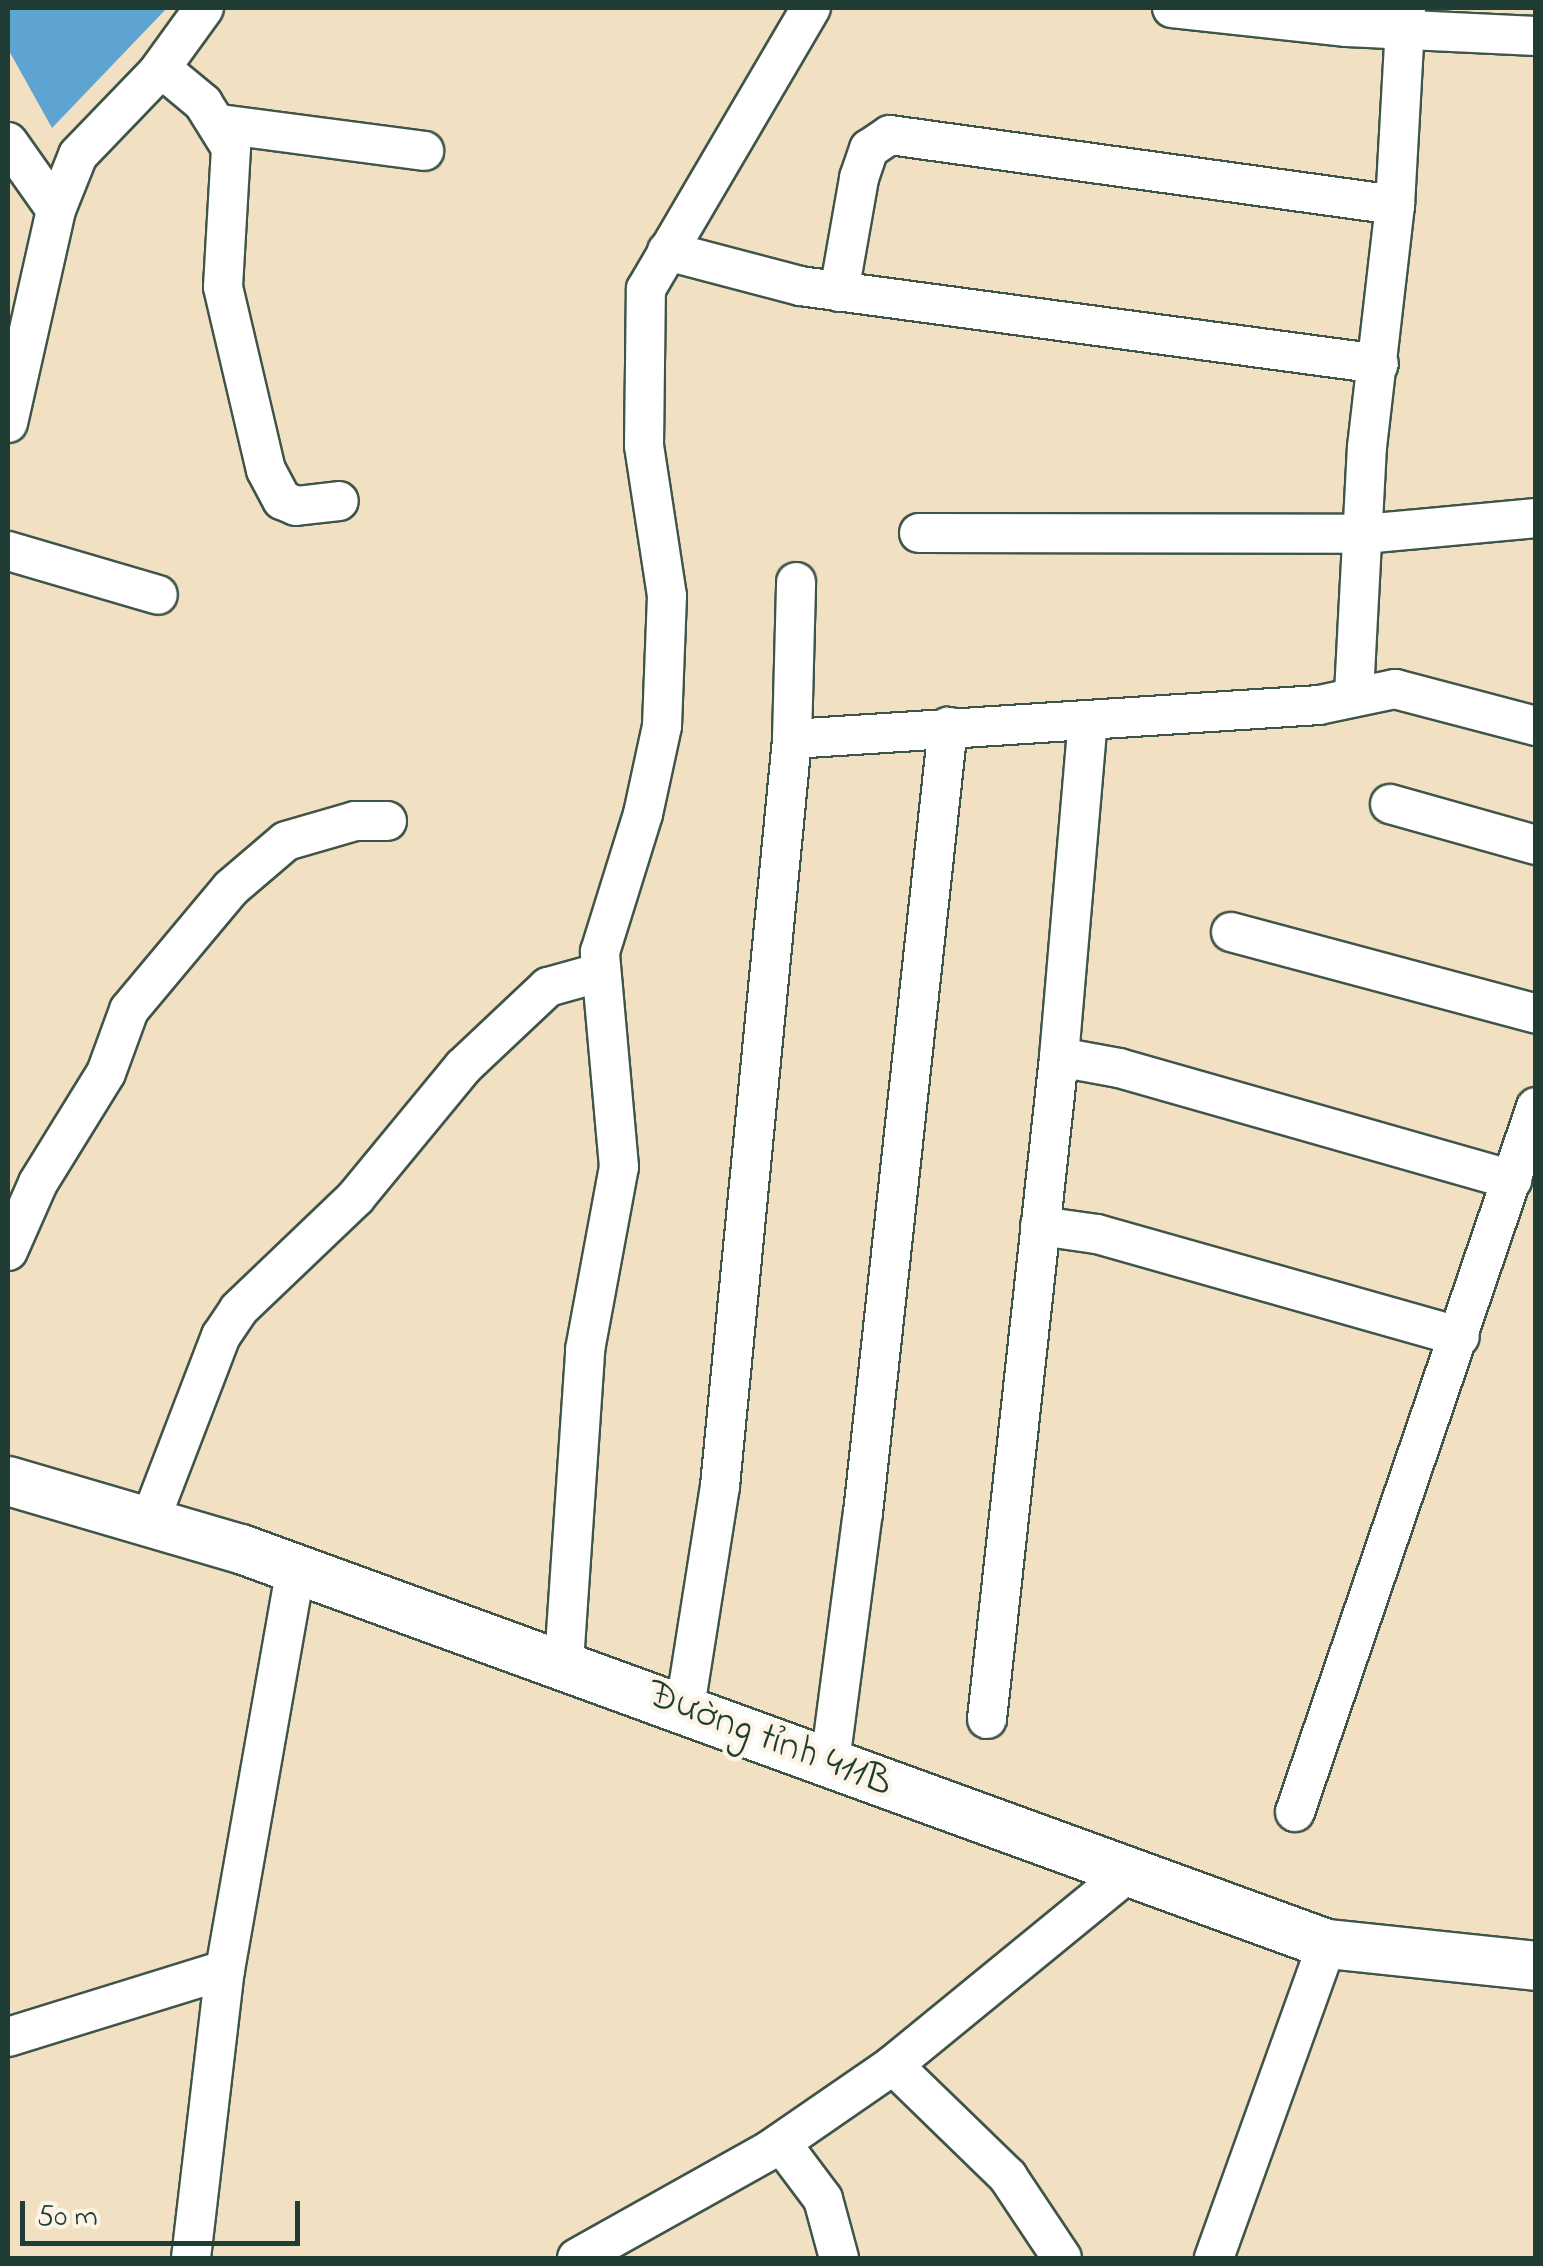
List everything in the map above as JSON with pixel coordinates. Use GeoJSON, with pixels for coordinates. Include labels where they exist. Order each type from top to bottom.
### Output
{"type":"FeatureCollection","features":[{"type":"Feature","properties":{"kind":"main road","name":"Đường tỉnh 411B"},"geometry":{"type":"LineString","coordinates":[[8,1481],[151,1518],[564,1662],[1125,1875],[1326,1944],[1536,1966]]}},
{"type":"Feature","properties":{"kind":"street"},"geometry":{"type":"LineString","coordinates":[[8,423],[56,210],[78,155],[161,68],[204,8]]}},
{"type":"Feature","properties":{"kind":"street"},"geometry":{"type":"LineString","coordinates":[[564,1662],[585,1350],[619,1166],[598,972],[662,726],[667,596],[644,446],[641,349],[646,288],[810,8]]}},
{"type":"Feature","properties":{"kind":"street"},"geometry":{"type":"LineString","coordinates":[[1172,8],[1406,18],[1536,36]]}},
{"type":"Feature","properties":{"kind":"street"},"geometry":{"type":"LineString","coordinates":[[1354,694],[1364,534],[1395,205],[1406,18]]}},
{"type":"Feature","properties":{"kind":"street"},"geometry":{"type":"LineString","coordinates":[[161,68],[220,124],[231,148],[224,287],[266,470],[282,500],[296,506],[339,501]]}},
{"type":"Feature","properties":{"kind":"street"},"geometry":{"type":"LineString","coordinates":[[220,124],[424,151]]}},
{"type":"Feature","properties":{"kind":"street"},"geometry":{"type":"LineString","coordinates":[[839,292],[858,178],[869,149],[890,134],[1395,205]]}},
{"type":"Feature","properties":{"kind":"street"},"geometry":{"type":"LineString","coordinates":[[8,142],[56,210]]}},
{"type":"Feature","properties":{"kind":"street"},"geometry":{"type":"LineString","coordinates":[[667,251],[839,292],[1379,364]]}},
{"type":"Feature","properties":{"kind":"street"},"geometry":{"type":"LineString","coordinates":[[919,533],[1364,534],[1536,518]]}},
{"type":"Feature","properties":{"kind":"street"},"geometry":{"type":"LineString","coordinates":[[8,550],[158,595]]}},
{"type":"Feature","properties":{"kind":"street"},"geometry":{"type":"LineString","coordinates":[[684,1707],[720,1486],[792,739],[796,582]]}},
{"type":"Feature","properties":{"kind":"street"},"geometry":{"type":"LineString","coordinates":[[792,739],[1319,705],[1354,694],[1419,691],[1536,726]]}},
{"type":"Feature","properties":{"kind":"street"},"geometry":{"type":"LineString","coordinates":[[986,1719],[1059,1058],[1088,721]]}},
{"type":"Feature","properties":{"kind":"street"},"geometry":{"type":"LineString","coordinates":[[830,1762],[863,1513],[948,727]]}},
{"type":"Feature","properties":{"kind":"street"},"geometry":{"type":"LineString","coordinates":[[1390,804],[1536,844]]}},
{"type":"Feature","properties":{"kind":"street"},"geometry":{"type":"LineString","coordinates":[[8,1250],[38,1183],[106,1073],[129,1010],[231,888],[286,841],[354,821],[387,821]]}},
{"type":"Feature","properties":{"kind":"street"},"geometry":{"type":"LineString","coordinates":[[1231,932],[1536,1014]]}},
{"type":"Feature","properties":{"kind":"street"},"geometry":{"type":"LineString","coordinates":[[151,1518],[221,1336],[239,1309],[344,1209],[463,1067],[548,987],[598,972]]}},
{"type":"Feature","properties":{"kind":"street"},"geometry":{"type":"LineString","coordinates":[[1059,1058],[1119,1068],[1512,1180]]}},
{"type":"Feature","properties":{"kind":"street"},"geometry":{"type":"LineString","coordinates":[[1295,1812],[1536,1107]]}},
{"type":"Feature","properties":{"kind":"street"},"geometry":{"type":"LineString","coordinates":[[1040,1226],[1097,1234],[1460,1336]]}},
{"type":"Feature","properties":{"kind":"street"},"geometry":{"type":"LineString","coordinates":[[191,2258],[226,1970],[295,1571]]}},
{"type":"Feature","properties":{"kind":"street"},"geometry":{"type":"LineString","coordinates":[[577,2258],[780,2143],[893,2065],[1125,1875]]}},
{"type":"Feature","properties":{"kind":"street"},"geometry":{"type":"LineString","coordinates":[[1214,2258],[1326,1944]]}},
{"type":"Feature","properties":{"kind":"street"},"geometry":{"type":"LineString","coordinates":[[8,2037],[226,1970]]}},
{"type":"Feature","properties":{"kind":"street"},"geometry":{"type":"LineString","coordinates":[[893,2065],[1008,2176],[1062,2258]]}},
{"type":"Feature","properties":{"kind":"street"},"geometry":{"type":"LineString","coordinates":[[780,2143],[824,2199],[839,2239],[839,2258]]}},
{"type":"Feature","properties":{"kind":"water"},"geometry":{"type":"Polygon","coordinates":[[[8,8],[167,8],[52,128],[8,49],[8,8]]]}}]}
